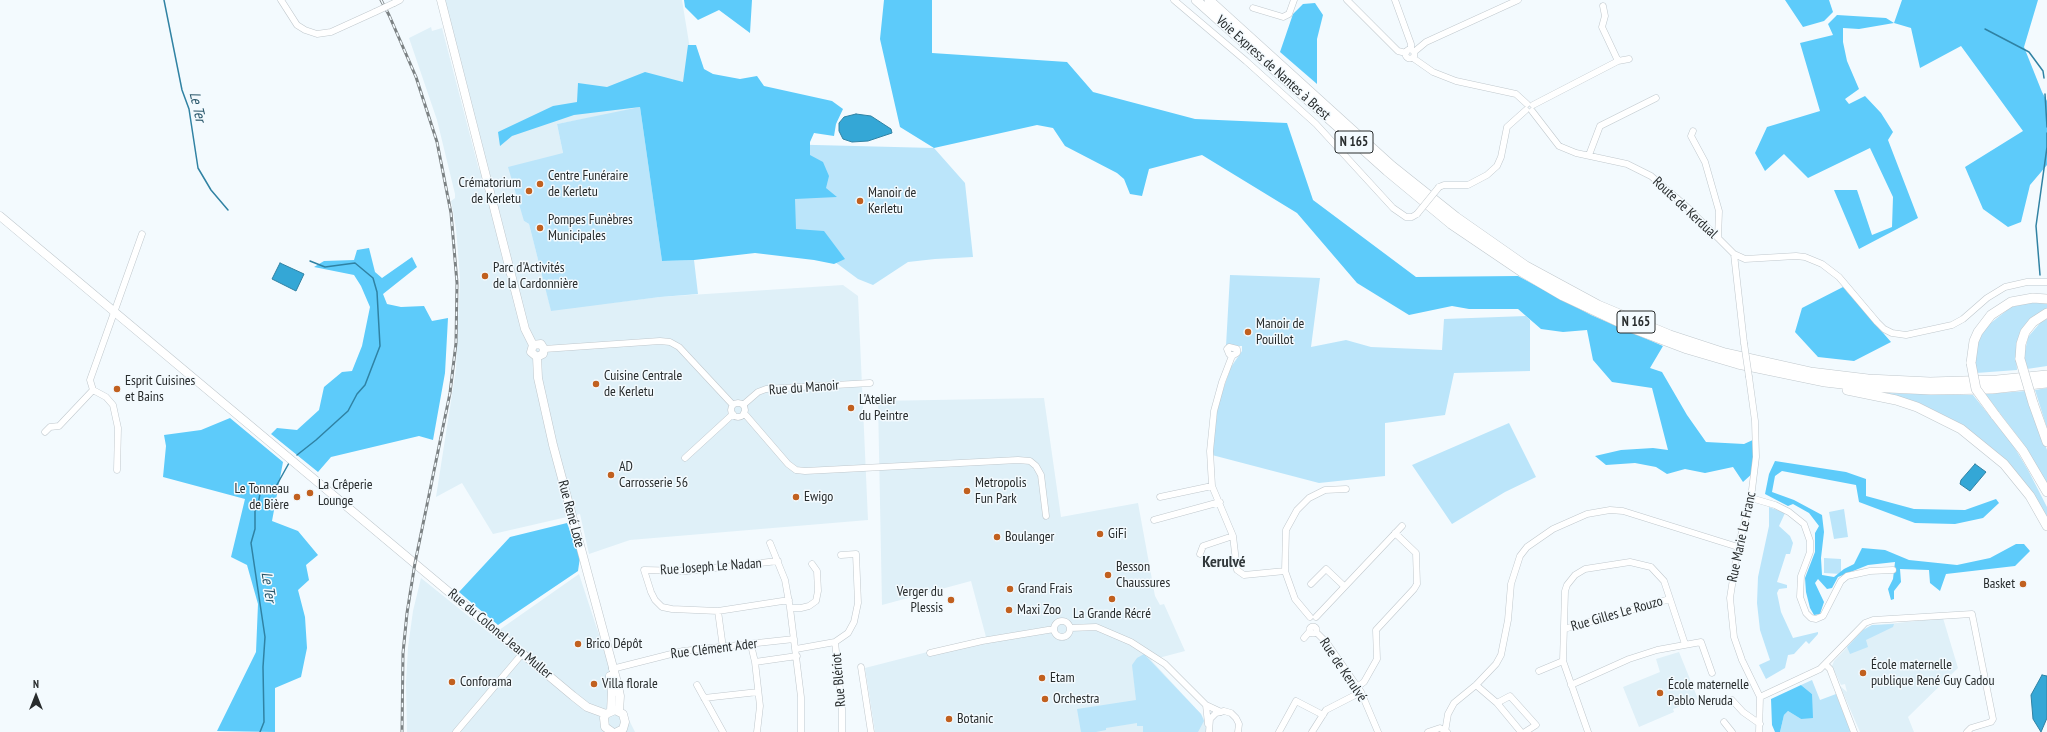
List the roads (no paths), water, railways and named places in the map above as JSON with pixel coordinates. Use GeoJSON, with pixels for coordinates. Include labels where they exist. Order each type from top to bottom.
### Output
{"type":"FeatureCollection","features":[{"type":"Feature","properties":{"kind":"highway","name":"Voie Express de Nantes à Brest"},"geometry":{"type":"LineString","coordinates":[[1196,0],[1429,207],[1473,240],[1522,272],[1593,311],[1666,342],[1738,364],[1825,382],[1868,387],[1931,390],[1992,388],[2047,383]]}},
{"type":"Feature","properties":{"kind":"highway","name":"Voie Express de Nantes à Brest"},"geometry":{"type":"LineString","coordinates":[[1209,0],[1392,166],[1450,213],[1526,266],[1598,305],[1670,335],[1725,353],[1810,372],[1868,379],[1930,382],[2028,378],[2047,375]]}},
{"type":"Feature","properties":{"kind":"highway"},"geometry":{"type":"LineString","coordinates":[[2047,299],[2033,298],[2011,302],[1991,315],[1978,332],[1974,341],[1970,362],[1976,389],[2023,451],[2047,492]]}},
{"type":"Feature","properties":{"kind":"highway"},"geometry":{"type":"LineString","coordinates":[[2047,313],[2038,318],[2028,327],[2021,344],[2020,359],[2047,442]]}},
{"type":"Feature","properties":{"kind":"highway"},"geometry":{"type":"LineString","coordinates":[[2028,378],[2047,371]]}},
{"type":"Feature","properties":{"kind":"highway"},"geometry":{"type":"LineString","coordinates":[[1825,382],[1841,390],[1882,396],[1917,407],[1961,429],[2004,464],[2030,496],[2047,526]]}},
{"type":"Feature","properties":{"kind":"main road"},"geometry":{"type":"LineString","coordinates":[[441,0],[525,329],[533,345],[531,352],[537,357],[541,356],[544,349],[541,344],[533,345]]}},
{"type":"Feature","properties":{"kind":"main road","name":"Rue du Colonel Jean Muller"},"geometry":{"type":"LineString","coordinates":[[0,216],[587,707],[604,723],[608,730],[612,732]]}},
{"type":"Feature","properties":{"kind":"main road","name":"Rue René Lote"},"geometry":{"type":"LineString","coordinates":[[537,357],[538,378],[553,445],[612,669],[610,675],[612,712]]}},
{"type":"Feature","properties":{"kind":"main road","name":"Rue du Colonel Jean Muller"},"geometry":{"type":"LineString","coordinates":[[587,707],[612,712]]}},
{"type":"Feature","properties":{"kind":"main road"},"geometry":{"type":"LineString","coordinates":[[604,723],[612,712],[625,718],[623,730]]}},
{"type":"Feature","properties":{"kind":"street"},"geometry":{"type":"LineString","coordinates":[[281,0],[297,25],[305,30],[317,34],[331,32],[397,1]]}},
{"type":"Feature","properties":{"kind":"street"},"geometry":{"type":"LineString","coordinates":[[1174,0],[1246,60],[1316,124],[1393,208],[1406,217],[1412,218],[1439,187],[1444,185],[1468,185],[1488,175],[1497,166],[1501,157],[1507,127],[1529,108],[1618,61],[1629,59]]}},
{"type":"Feature","properties":{"kind":"street"},"geometry":{"type":"LineString","coordinates":[[1253,8],[1283,17],[1289,14],[1294,0]]}},
{"type":"Feature","properties":{"kind":"street","name":"Route de Kerdual"},"geometry":{"type":"LineString","coordinates":[[1346,0],[1398,51],[1411,53],[1433,72],[1456,81],[1516,94],[1559,146],[1576,152],[1627,164],[1651,176],[1688,208],[1734,254]]}},
{"type":"Feature","properties":{"kind":"street"},"geometry":{"type":"LineString","coordinates":[[1395,0],[1411,44],[1411,53]]}},
{"type":"Feature","properties":{"kind":"street"},"geometry":{"type":"LineString","coordinates":[[1411,53],[1426,42],[1518,0]]}},
{"type":"Feature","properties":{"kind":"street"},"geometry":{"type":"LineString","coordinates":[[1603,6],[1605,16],[1602,26],[1618,61]]}},
{"type":"Feature","properties":{"kind":"street"},"geometry":{"type":"LineString","coordinates":[[1589,155],[1600,126],[1656,98]]}},
{"type":"Feature","properties":{"kind":"street"},"geometry":{"type":"LineString","coordinates":[[1693,130],[1691,136],[1705,162],[1719,211],[1718,238]]}},
{"type":"Feature","properties":{"kind":"street"},"geometry":{"type":"LineString","coordinates":[[117,470],[118,428],[113,405],[106,397],[93,390],[90,380],[142,234]]}},
{"type":"Feature","properties":{"kind":"street"},"geometry":{"type":"LineString","coordinates":[[1734,254],[1745,259],[1796,256],[1812,259],[1822,264],[1839,278],[1884,329],[1899,335],[1922,332],[1952,325],[1964,319],[1987,298],[2005,287],[2027,282],[2047,282]]}},
{"type":"Feature","properties":{"kind":"street","name":"Rue Marie Le Franc"},"geometry":{"type":"LineString","coordinates":[[1734,254],[1755,421],[1756,457],[1752,498],[1738,547],[1732,580],[1730,617],[1734,637],[1740,654],[1760,697],[1759,732]]}},
{"type":"Feature","properties":{"kind":"street"},"geometry":{"type":"LineString","coordinates":[[544,349],[660,341],[670,342],[678,347],[733,405]]}},
{"type":"Feature","properties":{"kind":"street"},"geometry":{"type":"LineString","coordinates":[[1232,356],[1222,382],[1214,411],[1210,451],[1212,486],[1233,536],[1236,565],[1239,573],[1250,575],[1285,571]]}},
{"type":"Feature","properties":{"kind":"street","name":"Rue du Manoir"},"geometry":{"type":"LineString","coordinates":[[743,405],[758,392],[766,389],[870,383]]}},
{"type":"Feature","properties":{"kind":"street"},"geometry":{"type":"LineString","coordinates":[[45,432],[50,427],[59,426],[93,390]]}},
{"type":"Feature","properties":{"kind":"street"},"geometry":{"type":"LineString","coordinates":[[733,405],[739,403],[743,405],[744,413],[788,464],[796,470],[805,472],[1018,460],[1030,461],[1036,466],[1041,475],[1046,516]]}},
{"type":"Feature","properties":{"kind":"street"},"geometry":{"type":"LineString","coordinates":[[733,405],[731,410],[733,414],[739,417],[744,413]]}},
{"type":"Feature","properties":{"kind":"street"},"geometry":{"type":"LineString","coordinates":[[685,458],[733,414]]}},
{"type":"Feature","properties":{"kind":"street"},"geometry":{"type":"LineString","coordinates":[[1160,497],[1212,486]]}},
{"type":"Feature","properties":{"kind":"street"},"geometry":{"type":"LineString","coordinates":[[1304,638],[1313,630],[1313,619],[1295,599],[1285,571],[1286,530],[1297,510],[1309,498],[1325,490],[1346,489]]}},
{"type":"Feature","properties":{"kind":"street"},"geometry":{"type":"LineString","coordinates":[[1752,498],[1775,505],[1789,512],[1804,524],[1810,540],[1810,552],[1801,576],[1800,597],[1806,613],[1811,618],[1816,619],[1823,616],[1841,581],[1847,576],[1861,572],[1893,570]]}},
{"type":"Feature","properties":{"kind":"street"},"geometry":{"type":"LineString","coordinates":[[1154,520],[1220,502]]}},
{"type":"Feature","properties":{"kind":"street"},"geometry":{"type":"LineString","coordinates":[[1428,732],[1440,728],[1446,732],[1448,714],[1454,703],[1476,685],[1496,664],[1501,656],[1508,620],[1510,584],[1520,556],[1527,547],[1553,529],[1587,514],[1617,511],[1738,547]]}},
{"type":"Feature","properties":{"kind":"street"},"geometry":{"type":"LineString","coordinates":[[1313,619],[1402,526]]}},
{"type":"Feature","properties":{"kind":"street"},"geometry":{"type":"LineString","coordinates":[[1357,687],[1364,682],[1377,659],[1376,630],[1417,584],[1416,553],[1395,533]]}},
{"type":"Feature","properties":{"kind":"street"},"geometry":{"type":"LineString","coordinates":[[1200,554],[1203,546],[1233,536]]}},
{"type":"Feature","properties":{"kind":"street"},"geometry":{"type":"LineString","coordinates":[[770,543],[778,561],[789,600],[802,704],[801,732]]}},
{"type":"Feature","properties":{"kind":"street","name":"Rue Blériot"},"geometry":{"type":"LineString","coordinates":[[841,555],[856,554],[858,610],[848,633],[835,642],[842,709],[842,732]]}},
{"type":"Feature","properties":{"kind":"street","name":"Rue Joseph Le Nadan"},"geometry":{"type":"LineString","coordinates":[[718,611],[672,609],[662,606],[651,592],[644,570],[687,571],[778,561]]}},
{"type":"Feature","properties":{"kind":"street"},"geometry":{"type":"LineString","coordinates":[[1588,732],[1563,661],[1567,585],[1575,575],[1585,569],[1630,562],[1647,565],[1656,570],[1663,578],[1685,644]]}},
{"type":"Feature","properties":{"kind":"street"},"geometry":{"type":"LineString","coordinates":[[790,608],[809,606],[816,601],[818,591],[817,571],[812,564]]}},
{"type":"Feature","properties":{"kind":"street"},"geometry":{"type":"LineString","coordinates":[[1311,584],[1326,569],[1344,586]]}},
{"type":"Feature","properties":{"kind":"street","name":"Rue Gilles Le Rouzo"},"geometry":{"type":"LineString","coordinates":[[1564,628],[1670,599]]}},
{"type":"Feature","properties":{"kind":"street"},"geometry":{"type":"LineString","coordinates":[[722,648],[718,611],[789,600]]}},
{"type":"Feature","properties":{"kind":"street"},"geometry":{"type":"LineString","coordinates":[[1760,697],[1826,665],[1858,628],[1873,620],[1972,614],[1993,719],[1990,722],[1972,728],[1967,732]]}},
{"type":"Feature","properties":{"kind":"street"},"geometry":{"type":"LineString","coordinates":[[1054,629],[1056,624],[1062,621],[1067,623],[1070,628]]}},
{"type":"Feature","properties":{"kind":"street"},"geometry":{"type":"LineString","coordinates":[[1070,628],[1096,627],[1144,649],[1165,664],[1206,705],[1221,712],[1231,713],[1239,724],[1238,732]]}},
{"type":"Feature","properties":{"kind":"street"},"geometry":{"type":"LineString","coordinates":[[1054,629],[1056,634],[1062,636],[1067,635],[1070,628]]}},
{"type":"Feature","properties":{"kind":"street"},"geometry":{"type":"LineString","coordinates":[[930,653],[982,641],[1054,629]]}},
{"type":"Feature","properties":{"kind":"street","name":"Rue de Kerulvé"},"geometry":{"type":"LineString","coordinates":[[1313,630],[1327,643],[1361,692],[1378,732]]}},
{"type":"Feature","properties":{"kind":"street","name":"Rue Clément Ader"},"geometry":{"type":"LineString","coordinates":[[612,669],[682,651],[751,645],[794,639]]}},
{"type":"Feature","properties":{"kind":"street"},"geometry":{"type":"LineString","coordinates":[[796,649],[835,642]]}},
{"type":"Feature","properties":{"kind":"street"},"geometry":{"type":"LineString","coordinates":[[1571,685],[1629,659],[1685,644],[1701,642],[1712,673]]}},
{"type":"Feature","properties":{"kind":"street"},"geometry":{"type":"LineString","coordinates":[[751,645],[755,662],[760,706],[757,732]]}},
{"type":"Feature","properties":{"kind":"street"},"geometry":{"type":"LineString","coordinates":[[456,732],[522,654]]}},
{"type":"Feature","properties":{"kind":"street"},"geometry":{"type":"LineString","coordinates":[[755,662],[797,656]]}},
{"type":"Feature","properties":{"kind":"street"},"geometry":{"type":"LineString","coordinates":[[1539,671],[1563,661]]}},
{"type":"Feature","properties":{"kind":"street"},"geometry":{"type":"LineString","coordinates":[[1826,665],[1830,669],[1854,732]]}},
{"type":"Feature","properties":{"kind":"street"},"geometry":{"type":"LineString","coordinates":[[861,668],[871,732]]}},
{"type":"Feature","properties":{"kind":"street"},"geometry":{"type":"LineString","coordinates":[[697,685],[723,732]]}},
{"type":"Feature","properties":{"kind":"street"},"geometry":{"type":"LineString","coordinates":[[1476,685],[1497,704],[1521,732]]}},
{"type":"Feature","properties":{"kind":"street"},"geometry":{"type":"LineString","coordinates":[[704,698],[758,692]]}},
{"type":"Feature","properties":{"kind":"street"},"geometry":{"type":"LineString","coordinates":[[1312,732],[1326,710],[1361,692]]}},
{"type":"Feature","properties":{"kind":"street"},"geometry":{"type":"LineString","coordinates":[[1497,704],[1510,696],[1536,725],[1525,732]]}},
{"type":"Feature","properties":{"kind":"street"},"geometry":{"type":"LineString","coordinates":[[1732,700],[1743,712],[1760,724]]}},
{"type":"Feature","properties":{"kind":"street"},"geometry":{"type":"LineString","coordinates":[[1279,732],[1296,701],[1323,715]]}},
{"type":"Feature","properties":{"kind":"street"},"geometry":{"type":"LineString","coordinates":[[1206,705],[1209,732]]}},
{"type":"Feature","properties":{"kind":"street"},"geometry":{"type":"LineString","coordinates":[[1208,724],[1213,716],[1221,712]]}},
{"type":"Feature","properties":{"kind":"street"},"geometry":{"type":"LineString","coordinates":[[1724,722],[1732,732]]}},
{"type":"Feature","properties":{"kind":"waterway","name":"Le Ter"},"geometry":{"type":"LineString","coordinates":[[164,0],[182,90],[189,109],[198,168],[211,190],[228,210]]}},
{"type":"Feature","properties":{"kind":"waterway"},"geometry":{"type":"LineString","coordinates":[[1985,29],[2029,52],[2043,71],[2044,78]]}},
{"type":"Feature","properties":{"kind":"waterway"},"geometry":{"type":"LineString","coordinates":[[2045,94],[2047,127]]}},
{"type":"Feature","properties":{"kind":"waterway"},"geometry":{"type":"LineString","coordinates":[[2040,275],[2036,226],[2047,147],[2047,133]]}},
{"type":"Feature","properties":{"kind":"waterway","name":"Le Ter"},"geometry":{"type":"LineString","coordinates":[[297,455],[348,411],[357,394],[365,385],[380,346],[377,292],[373,278],[355,263],[325,267],[310,261]]}},
{"type":"Feature","properties":{"kind":"waterway","name":"Le Ter"},"geometry":{"type":"LineString","coordinates":[[260,732],[264,722],[263,667],[265,637],[251,543],[255,529],[255,511],[261,489],[265,488],[274,490],[289,463]]}},
{"type":"Feature","properties":{"kind":"railway"},"geometry":{"type":"LineString","coordinates":[[381,0],[416,77],[437,142],[451,213],[457,283],[456,343],[450,393],[415,563],[407,613],[403,653],[402,732]]}},
{"type":"Feature","properties":{"kind":"place","name":"Centre Funéraire de Kerletu"},"geometry":{"type":"Point","coordinates":[540,184]}},
{"type":"Feature","properties":{"kind":"place","name":"Crématorium de Kerletu"},"geometry":{"type":"Point","coordinates":[529,191]}},
{"type":"Feature","properties":{"kind":"place","name":"Manoir de Kerletu"},"geometry":{"type":"Point","coordinates":[860,201]}},
{"type":"Feature","properties":{"kind":"place","name":"Pompes Funèbres Municipales"},"geometry":{"type":"Point","coordinates":[540,228]}},
{"type":"Feature","properties":{"kind":"place","name":"Parc d'Activités de la Cardonnière"},"geometry":{"type":"Point","coordinates":[485,276]}},
{"type":"Feature","properties":{"kind":"place","name":"Manoir de Pouillot"},"geometry":{"type":"Point","coordinates":[1248,332]}},
{"type":"Feature","properties":{"kind":"place","name":"Cuisine Centrale de Kerletu"},"geometry":{"type":"Point","coordinates":[596,384]}},
{"type":"Feature","properties":{"kind":"place","name":"Esprit Cuisines et Bains"},"geometry":{"type":"Point","coordinates":[117,389]}},
{"type":"Feature","properties":{"kind":"place","name":"L'Atelier du Peintre"},"geometry":{"type":"Point","coordinates":[851,408]}},
{"type":"Feature","properties":{"kind":"place","name":"AD Carrosserie 56"},"geometry":{"type":"Point","coordinates":[611,475]}},
{"type":"Feature","properties":{"kind":"place","name":"Metropolis Fun Park"},"geometry":{"type":"Point","coordinates":[967,491]}},
{"type":"Feature","properties":{"kind":"place","name":"La Crêperie Lounge"},"geometry":{"type":"Point","coordinates":[310,493]}},
{"type":"Feature","properties":{"kind":"place","name":"Le Tonneau de Bière"},"geometry":{"type":"Point","coordinates":[297,497]}},
{"type":"Feature","properties":{"kind":"place","name":"Ewigo"},"geometry":{"type":"Point","coordinates":[796,497]}},
{"type":"Feature","properties":{"kind":"place","name":"GiFi"},"geometry":{"type":"Point","coordinates":[1100,534]}},
{"type":"Feature","properties":{"kind":"place","name":"Boulanger"},"geometry":{"type":"Point","coordinates":[997,537]}},
{"type":"Feature","properties":{"kind":"place","name":"Besson Chaussures"},"geometry":{"type":"Point","coordinates":[1108,575]}},
{"type":"Feature","properties":{"kind":"place","name":"Basket"},"geometry":{"type":"Point","coordinates":[2023,584]}},
{"type":"Feature","properties":{"kind":"place","name":"Grand Frais"},"geometry":{"type":"Point","coordinates":[1010,589]}},
{"type":"Feature","properties":{"kind":"place","name":"La Grande Récré"},"geometry":{"type":"Point","coordinates":[1112,599]}},
{"type":"Feature","properties":{"kind":"place","name":"Verger du Plessis"},"geometry":{"type":"Point","coordinates":[951,600]}},
{"type":"Feature","properties":{"kind":"place","name":"Maxi Zoo"},"geometry":{"type":"Point","coordinates":[1009,610]}},
{"type":"Feature","properties":{"kind":"place","name":"Brico Dépôt"},"geometry":{"type":"Point","coordinates":[578,644]}},
{"type":"Feature","properties":{"kind":"place","name":"École maternelle publique René Guy Cadou"},"geometry":{"type":"Point","coordinates":[1863,673]}},
{"type":"Feature","properties":{"kind":"place","name":"Etam"},"geometry":{"type":"Point","coordinates":[1042,678]}},
{"type":"Feature","properties":{"kind":"place","name":"Conforama"},"geometry":{"type":"Point","coordinates":[452,682]}},
{"type":"Feature","properties":{"kind":"place","name":"Villa florale"},"geometry":{"type":"Point","coordinates":[594,684]}},
{"type":"Feature","properties":{"kind":"place","name":"École maternelle Pablo Neruda"},"geometry":{"type":"Point","coordinates":[1660,693]}},
{"type":"Feature","properties":{"kind":"place","name":"Orchestra"},"geometry":{"type":"Point","coordinates":[1045,699]}},
{"type":"Feature","properties":{"kind":"place","name":"Botanic"},"geometry":{"type":"Point","coordinates":[949,719]}},
{"type":"Feature","properties":{"kind":"district","name":"Kerulvé"},"geometry":{"type":"Point","coordinates":[1224,562]}}]}
